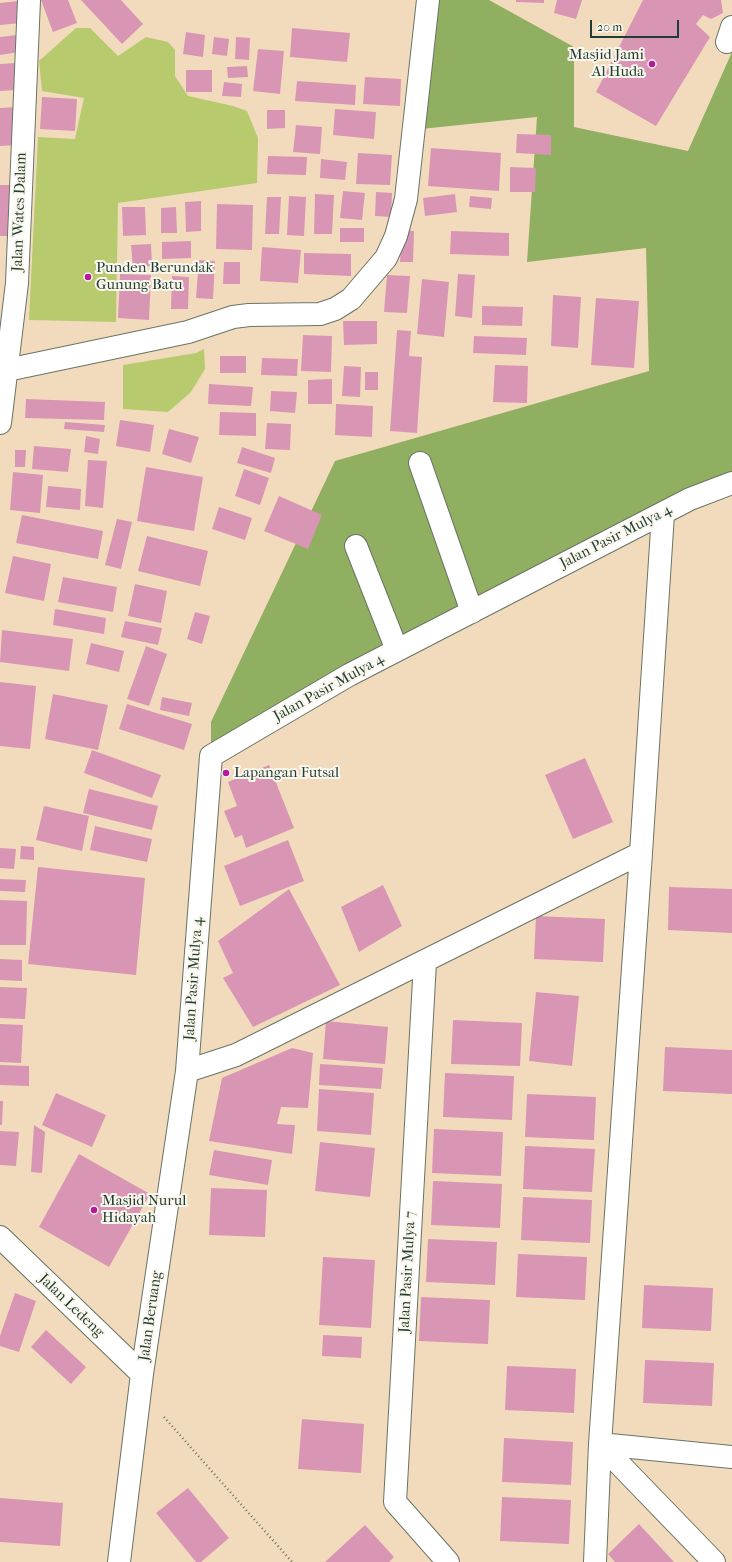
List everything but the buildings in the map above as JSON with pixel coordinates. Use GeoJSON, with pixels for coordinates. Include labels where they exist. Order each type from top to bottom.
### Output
{"type":"FeatureCollection","features":[{"type":"Feature","properties":{"kind":"street","name":"Jalan Wates Dalam"},"geometry":{"type":"LineString","coordinates":[[0,423],[17,283],[29,0]]}},
{"type":"Feature","properties":{"kind":"street"},"geometry":{"type":"LineString","coordinates":[[7,370],[188,332],[233,317],[249,315],[320,314],[335,309],[352,299],[386,258],[396,236],[406,200],[428,0]]}},
{"type":"Feature","properties":{"kind":"street"},"geometry":{"type":"LineString","coordinates":[[420,463],[472,612]]}},
{"type":"Feature","properties":{"kind":"street","name":"Jalan Pasir Mulya 4"},"geometry":{"type":"LineString","coordinates":[[187,1071],[211,756],[349,675],[472,612],[578,555],[663,514],[690,499],[732,483]]}},
{"type":"Feature","properties":{"kind":"street"},"geometry":{"type":"LineString","coordinates":[[595,1562],[600,1444],[663,514]]}},
{"type":"Feature","properties":{"kind":"street"},"geometry":{"type":"LineString","coordinates":[[356,546],[397,650]]}},
{"type":"Feature","properties":{"kind":"street"},"geometry":{"type":"LineString","coordinates":[[187,1071],[236,1055],[641,853]]}},
{"type":"Feature","properties":{"kind":"street","name":"Jalan Pasir Mulya 7"},"geometry":{"type":"LineString","coordinates":[[425,962],[395,1502],[448,1562]]}},
{"type":"Feature","properties":{"kind":"street","name":"Jalan Beruang"},"geometry":{"type":"LineString","coordinates":[[121,1560],[141,1382],[187,1071]]}},
{"type":"Feature","properties":{"kind":"street","name":"Jalan Ledeng"},"geometry":{"type":"LineString","coordinates":[[0,1237],[141,1382]]}},
{"type":"Feature","properties":{"kind":"street"},"geometry":{"type":"LineString","coordinates":[[600,1444],[732,1457]]}},
{"type":"Feature","properties":{"kind":"street"},"geometry":{"type":"LineString","coordinates":[[600,1444],[714,1562]]}},
{"type":"Feature","properties":{"kind":"path"},"geometry":{"type":"LineString","coordinates":[[141,1382],[292,1562]]}},
{"type":"Feature","properties":{"kind":"green space"},"geometry":{"type":"Polygon","coordinates":[[[429,0],[489,0],[574,47],[574,127],[688,151],[732,52],[732,483],[211,756],[211,722],[335,461],[649,371],[646,248],[527,262],[537,117],[421,129],[429,0]]]}},
{"type":"Feature","properties":{"kind":"green space"},"geometry":{"type":"Polygon","coordinates":[[[76,28],[90,28],[118,56],[146,37],[168,42],[175,50],[175,76],[188,96],[233,106],[247,111],[258,138],[257,183],[118,203],[116,322],[29,320],[38,137],[75,139],[84,98],[42,91],[39,61],[76,28]]]}},
{"type":"Feature","properties":{"kind":"green space"},"geometry":{"type":"Polygon","coordinates":[[[204,349],[205,369],[191,392],[168,412],[123,409],[123,365],[196,353],[204,349]]]}},
{"type":"Feature","properties":{"kind":"place","name":"Masjid Jami Al Huda"},"geometry":{"type":"Point","coordinates":[652,64]}},
{"type":"Feature","properties":{"kind":"place","name":"Punden Berundak Gunung Batu"},"geometry":{"type":"Point","coordinates":[88,277]}},
{"type":"Feature","properties":{"kind":"place","name":"Lapangan Futsal"},"geometry":{"type":"Point","coordinates":[226,773]}},
{"type":"Feature","properties":{"kind":"place","name":"Masjid Nurul Hidayah"},"geometry":{"type":"Point","coordinates":[94,1210]}}]}
